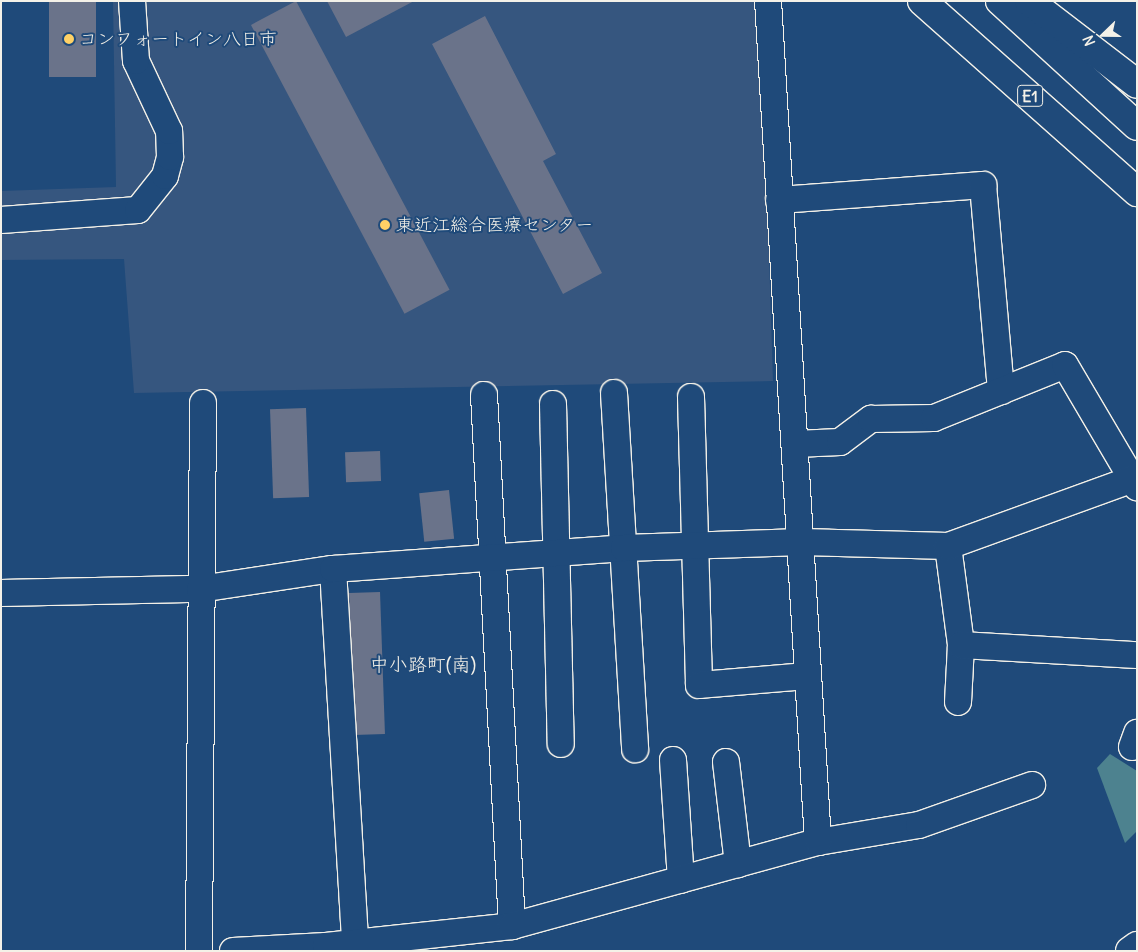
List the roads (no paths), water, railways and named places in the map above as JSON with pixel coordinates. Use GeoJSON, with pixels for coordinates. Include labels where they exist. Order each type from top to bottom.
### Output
{"type":"FeatureCollection","features":[{"type":"Feature","properties":{"kind":"highway","name":"E1"},"geometry":{"type":"LineString","coordinates":[[922,1],[1137,192]]}},
{"type":"Feature","properties":{"kind":"highway"},"geometry":{"type":"LineString","coordinates":[[1000,1],[1137,126]]}},
{"type":"Feature","properties":{"kind":"highway"},"geometry":{"type":"LineString","coordinates":[[1029,1],[1137,84]]}},
{"type":"Feature","properties":{"kind":"highway"},"geometry":{"type":"LineString","coordinates":[[1130,951],[1137,946]]}},
{"type":"Feature","properties":{"kind":"street"},"geometry":{"type":"LineString","coordinates":[[1,220],[138,210],[165,176],[170,157],[169,131],[136,61],[132,1]]}},
{"type":"Feature","properties":{"kind":"street"},"geometry":{"type":"LineString","coordinates":[[768,1],[779,200],[802,542],[806,676],[818,842]]}},
{"type":"Feature","properties":{"kind":"street"},"geometry":{"type":"LineString","coordinates":[[779,200],[983,185],[1001,391]]}},
{"type":"Feature","properties":{"kind":"street"},"geometry":{"type":"LineString","coordinates":[[1,593],[200,589],[333,569],[490,560],[624,548],[802,542],[948,546],[1135,483],[1065,365],[934,418],[871,419],[840,442],[795,444]]}},
{"type":"Feature","properties":{"kind":"street"},"geometry":{"type":"LineString","coordinates":[[614,393],[635,749]]}},
{"type":"Feature","properties":{"kind":"street"},"geometry":{"type":"LineString","coordinates":[[484,395],[490,560],[512,926]]}},
{"type":"Feature","properties":{"kind":"street"},"geometry":{"type":"LineString","coordinates":[[691,396],[699,685],[806,676]]}},
{"type":"Feature","properties":{"kind":"street"},"geometry":{"type":"LineString","coordinates":[[199,951],[200,589],[203,403]]}},
{"type":"Feature","properties":{"kind":"street"},"geometry":{"type":"LineString","coordinates":[[553,404],[561,744]]}},
{"type":"Feature","properties":{"kind":"street"},"geometry":{"type":"LineString","coordinates":[[948,546],[961,645],[958,702]]}},
{"type":"Feature","properties":{"kind":"street"},"geometry":{"type":"LineString","coordinates":[[333,569],[355,943]]}},
{"type":"Feature","properties":{"kind":"street"},"geometry":{"type":"LineString","coordinates":[[961,645],[1137,655]]}},
{"type":"Feature","properties":{"kind":"street"},"geometry":{"type":"LineString","coordinates":[[673,760],[681,880]]}},
{"type":"Feature","properties":{"kind":"street"},"geometry":{"type":"LineString","coordinates":[[726,762],[738,864]]}},
{"type":"Feature","properties":{"kind":"street"},"geometry":{"type":"LineString","coordinates":[[232,951],[326,948],[355,943],[450,942],[818,842],[919,826],[1032,785]]}},
{"type":"Feature","properties":{"kind":"place","name":"コンフォートイン八日市"},"geometry":{"type":"Point","coordinates":[69,39]}},
{"type":"Feature","properties":{"kind":"place","name":"東近江総合医療センター"},"geometry":{"type":"Point","coordinates":[385,225]}},
{"type":"Feature","properties":{"kind":"district","name":"中小路町(南)"},"geometry":{"type":"Point","coordinates":[423,665]}}]}
